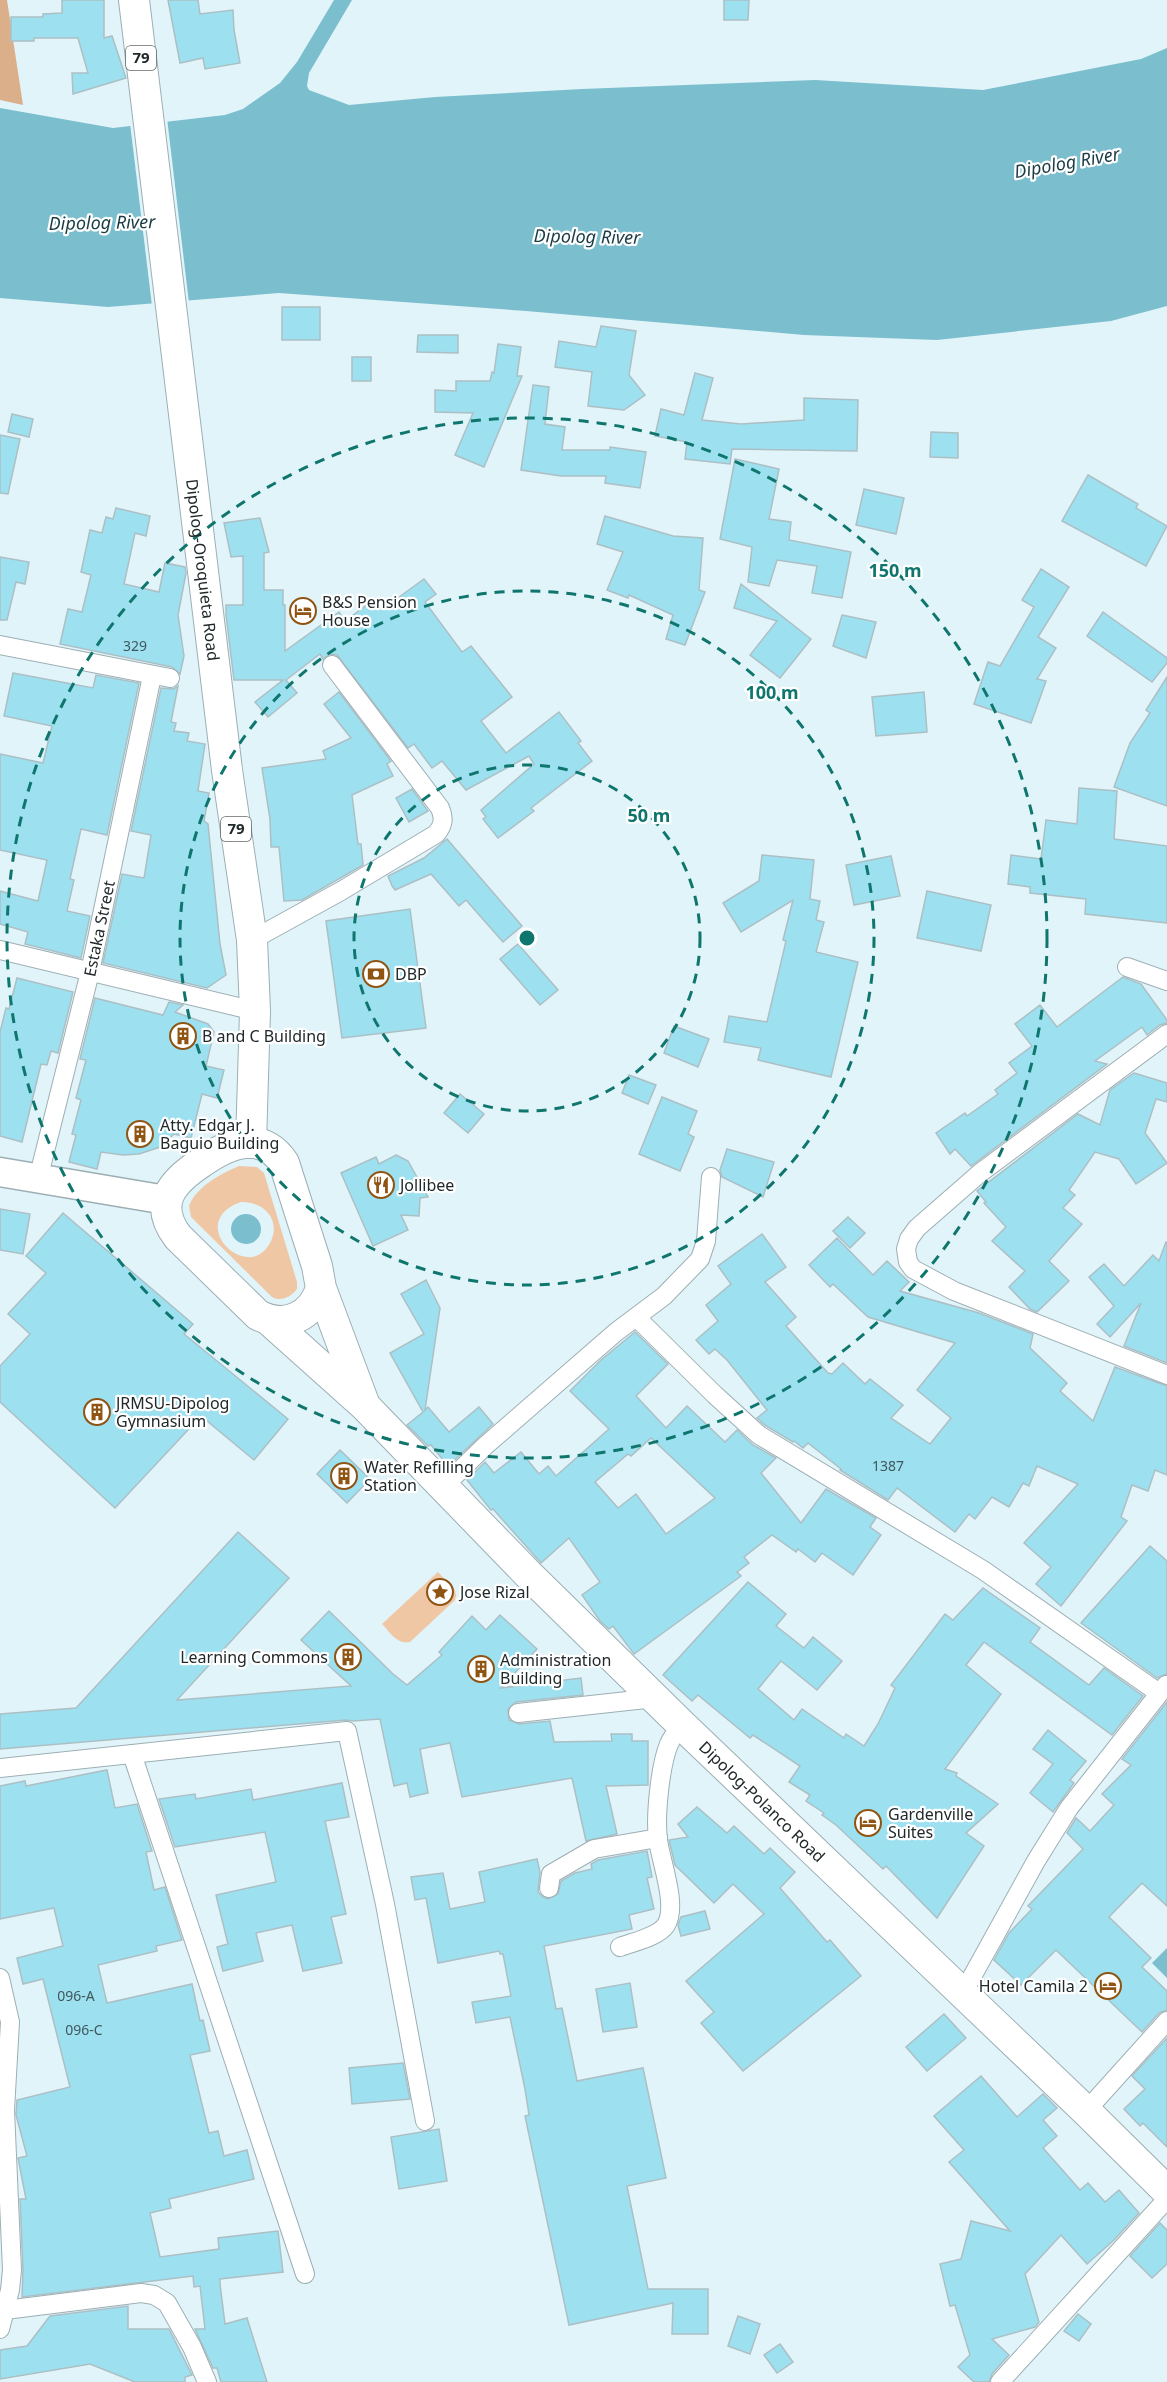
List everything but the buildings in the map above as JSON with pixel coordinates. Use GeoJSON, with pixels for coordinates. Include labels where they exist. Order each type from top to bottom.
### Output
{"type":"FeatureCollection","features":[{"type":"Feature","properties":{"kind":"highway","name":"Dipolog-Oroquieta Road"},"geometry":{"type":"LineString","coordinates":[[134,0],[227,770],[252,940],[255,1011],[251,1143]]}},
{"type":"Feature","properties":{"kind":"highway"},"geometry":{"type":"LineString","coordinates":[[166,1200],[182,1175],[210,1156],[234,1144],[265,1145],[276,1152],[284,1163],[317,1266],[321,1288],[365,1406]]}},
{"type":"Feature","properties":{"kind":"highway","name":"Dipolog-Polanco Road"},"geometry":{"type":"LineString","coordinates":[[166,1200],[165,1213],[170,1227],[178,1237],[258,1315],[270,1321],[365,1406],[682,1725],[1167,2191]]}},
{"type":"Feature","properties":{"kind":"highway"},"geometry":{"type":"LineString","coordinates":[[270,1321],[284,1322],[310,1309],[318,1300],[321,1288]]}},
{"type":"Feature","properties":{"kind":"main road"},"geometry":{"type":"LineString","coordinates":[[0,1172],[166,1200]]}},
{"type":"Feature","properties":{"kind":"street","name":"Estaka Street"},"geometry":{"type":"LineString","coordinates":[[0,645],[161,677],[38,1179]]}},
{"type":"Feature","properties":{"kind":"street"},"geometry":{"type":"LineString","coordinates":[[252,940],[341,891],[436,834],[443,821],[435,801],[332,665]]}},
{"type":"Feature","properties":{"kind":"street"},"geometry":{"type":"LineString","coordinates":[[0,950],[255,1011]]}},
{"type":"Feature","properties":{"kind":"street"},"geometry":{"type":"LineString","coordinates":[[1127,967],[1167,981]]}},
{"type":"Feature","properties":{"kind":"street"},"geometry":{"type":"LineString","coordinates":[[1167,1034],[980,1173],[917,1228],[909,1239],[906,1249],[908,1262],[913,1269],[954,1291],[1167,1375]]}},
{"type":"Feature","properties":{"kind":"street"},"geometry":{"type":"LineString","coordinates":[[443,1487],[485,1446],[616,1332],[664,1296],[700,1259],[706,1241],[711,1177]]}},
{"type":"Feature","properties":{"kind":"street"},"geometry":{"type":"LineString","coordinates":[[634,1319],[641,1322],[759,1435],[983,1570],[1163,1689],[1069,1808],[1036,1861],[963,1993]]}},
{"type":"Feature","properties":{"kind":"street"},"geometry":{"type":"LineString","coordinates":[[518,1713],[655,1698]]}},
{"type":"Feature","properties":{"kind":"street"},"geometry":{"type":"LineString","coordinates":[[620,1947],[660,1931],[666,1925],[670,1904],[658,1838],[657,1812],[668,1746],[682,1725]]}},
{"type":"Feature","properties":{"kind":"street"},"geometry":{"type":"LineString","coordinates":[[0,1768],[347,1731],[385,1904],[425,2121]]}},
{"type":"Feature","properties":{"kind":"street"},"geometry":{"type":"LineString","coordinates":[[132,1754],[305,2274]]}},
{"type":"Feature","properties":{"kind":"street"},"geometry":{"type":"LineString","coordinates":[[549,1888],[552,1874],[594,1849],[658,1838]]}},
{"type":"Feature","properties":{"kind":"street"},"geometry":{"type":"LineString","coordinates":[[0,1978],[10,2022],[3,2110],[12,2270],[0,2329]]}},
{"type":"Feature","properties":{"kind":"street"},"geometry":{"type":"LineString","coordinates":[[1086,2111],[1167,2021]]}},
{"type":"Feature","properties":{"kind":"street"},"geometry":{"type":"LineString","coordinates":[[1000,2382],[1167,2199]]}},
{"type":"Feature","properties":{"kind":"street"},"geometry":{"type":"LineString","coordinates":[[5,2310],[141,2293],[154,2295],[167,2303],[192,2347],[207,2382]]}},
{"type":"Feature","properties":{"kind":"shaded area"},"geometry":{"type":"Polygon","coordinates":[[[0,0],[7,0],[23,105],[0,100],[0,0]]]}},
{"type":"Feature","properties":{"kind":"shaded area"},"geometry":{"type":"Polygon","coordinates":[[[239,1166],[257,1167],[264,1173],[297,1282],[297,1289],[286,1298],[272,1297],[191,1217],[189,1206],[197,1193],[210,1182],[239,1166]],[[241,1202],[225,1211],[218,1223],[219,1235],[226,1246],[237,1254],[249,1257],[261,1253],[271,1241],[274,1225],[263,1208],[249,1202],[241,1202]]]}},
{"type":"Feature","properties":{"kind":"shaded area"},"geometry":{"type":"Polygon","coordinates":[[[438,1572],[455,1590],[455,1600],[410,1642],[401,1642],[382,1624],[438,1572]]]}},
{"type":"Feature","properties":{"kind":"water","name":"Dipolog River"},"geometry":{"type":"Polygon","coordinates":[[[334,0],[352,0],[309,73],[307,86],[309,90],[349,105],[435,97],[582,89],[815,80],[983,90],[1141,59],[1167,48],[1167,306],[1111,321],[937,340],[804,335],[279,293],[108,307],[0,298],[0,108],[113,128],[225,115],[243,109],[280,83],[297,62],[334,0]]]}},
{"type":"Feature","properties":{"kind":"water"},"geometry":{"type":"Polygon","coordinates":[[[246,1214],[257,1218],[261,1229],[257,1240],[246,1244],[235,1240],[231,1229],[235,1218],[246,1214]]]}},
{"type":"Feature","properties":{"kind":"water"},"geometry":{"type":"Polygon","coordinates":[[[1167,1948],[1167,1978],[1152,1963],[1167,1948]]]}},
{"type":"Feature","properties":{"kind":"pier"},"geometry":{"type":"Polygon","coordinates":[[[167,118],[189,303],[152,306],[130,123],[167,118]]]}},
{"type":"Feature","properties":{"kind":"place","name":"B&S Pension House"},"geometry":{"type":"Point","coordinates":[303,611]}},
{"type":"Feature","properties":{"kind":"place","name":"DBP"},"geometry":{"type":"Point","coordinates":[376,974]}},
{"type":"Feature","properties":{"kind":"place","name":"B and C Building"},"geometry":{"type":"Point","coordinates":[183,1036]}},
{"type":"Feature","properties":{"kind":"place","name":"Atty. Edgar J. Baguio Building"},"geometry":{"type":"Point","coordinates":[140,1134]}},
{"type":"Feature","properties":{"kind":"place","name":"Jollibee"},"geometry":{"type":"Point","coordinates":[381,1185]}},
{"type":"Feature","properties":{"kind":"place","name":"JRMSU-Dipolog Gymnasium"},"geometry":{"type":"Point","coordinates":[97,1412]}},
{"type":"Feature","properties":{"kind":"place","name":"Water Refilling Station"},"geometry":{"type":"Point","coordinates":[344,1476]}},
{"type":"Feature","properties":{"kind":"place","name":"Jose Rizal"},"geometry":{"type":"Point","coordinates":[440,1592]}},
{"type":"Feature","properties":{"kind":"place","name":"Learning Commons"},"geometry":{"type":"Point","coordinates":[348,1657]}},
{"type":"Feature","properties":{"kind":"place","name":"Administration Building"},"geometry":{"type":"Point","coordinates":[481,1669]}},
{"type":"Feature","properties":{"kind":"place","name":"Gardenville Suites"},"geometry":{"type":"Point","coordinates":[868,1823]}},
{"type":"Feature","properties":{"kind":"place","name":"Hotel Camila 2"},"geometry":{"type":"Point","coordinates":[1108,1986]}}]}
